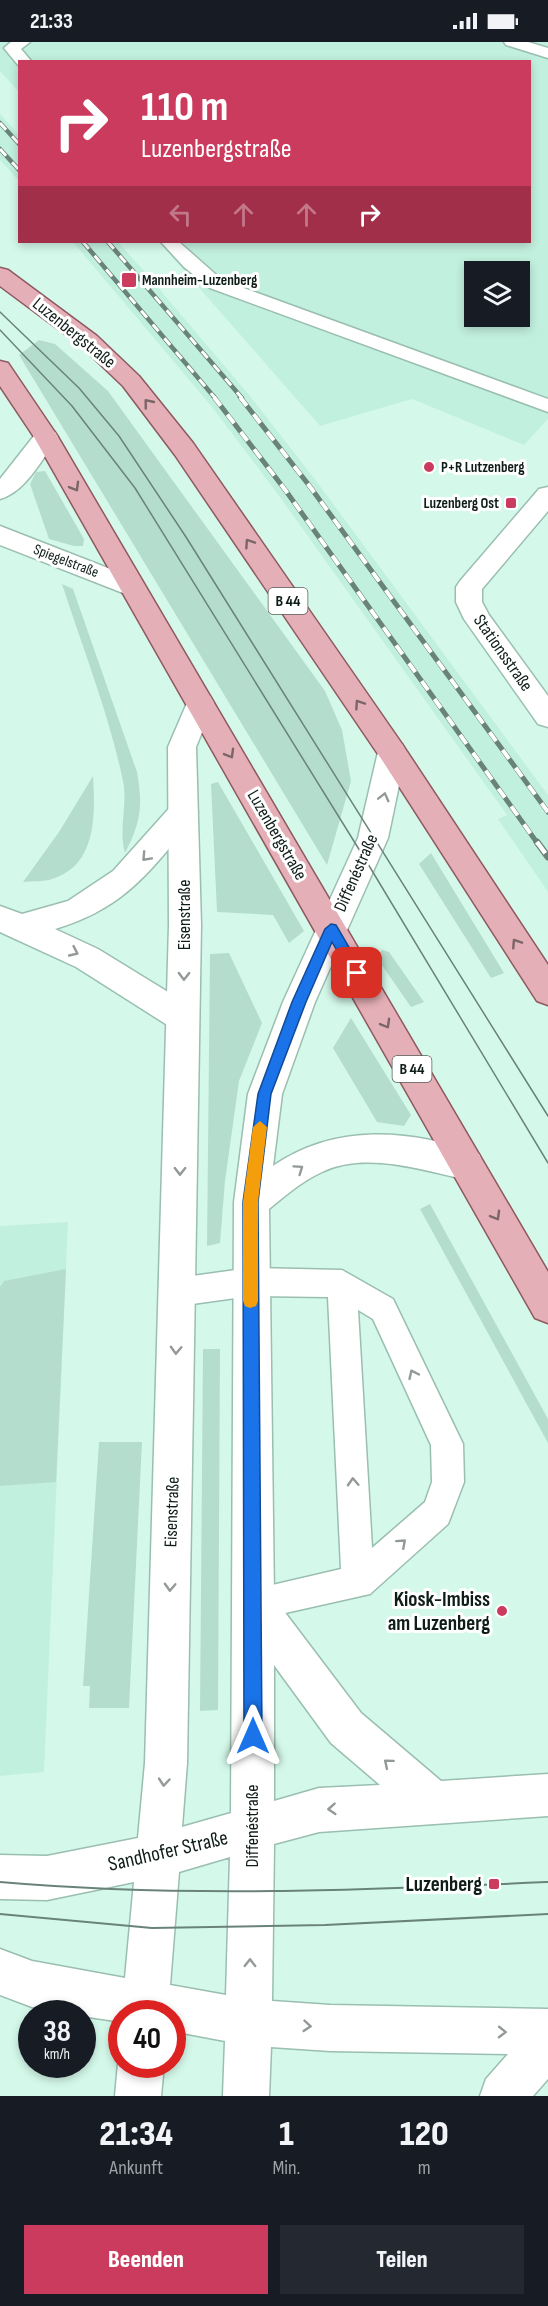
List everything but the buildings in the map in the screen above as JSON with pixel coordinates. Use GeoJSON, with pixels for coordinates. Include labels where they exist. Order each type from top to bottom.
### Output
{"type":"FeatureCollection","features":[{"type":"Feature","properties":{"kind":"main road","name":"Luzenbergstraße"},"geometry":{"type":"LineString","coordinates":[[0,275],[89,341],[131,381],[184,449],[392,752],[548,992]]}},
{"type":"Feature","properties":{"kind":"main road","name":"Luzenbergstraße"},"geometry":{"type":"LineString","coordinates":[[0,368],[46,436],[548,1306]]}},
{"type":"Feature","properties":{"kind":"street"},"geometry":{"type":"LineString","coordinates":[[0,491],[12,482],[46,436]]}},
{"type":"Feature","properties":{"kind":"street","name":"Stationsstraße"},"geometry":{"type":"LineString","coordinates":[[548,495],[469,587],[470,602],[477,619],[548,717]]}},
{"type":"Feature","properties":{"kind":"street","name":"Spiegelstraße"},"geometry":{"type":"LineString","coordinates":[[0,535],[132,587]]}},
{"type":"Feature","properties":{"kind":"street","name":"Eisenstraße"},"geometry":{"type":"LineString","coordinates":[[147,2000],[166,1763],[183,1018],[182,747],[200,703]]}},
{"type":"Feature","properties":{"kind":"street","name":"Diffenéstraße"},"geometry":{"type":"LineString","coordinates":[[246,2096],[253,1831],[251,1202],[265,1094],[299,1002],[373,838],[392,752]]}},
{"type":"Feature","properties":{"kind":"street"},"geometry":{"type":"LineString","coordinates":[[10,922],[78,910],[124,880],[183,812]]}},
{"type":"Feature","properties":{"kind":"street"},"geometry":{"type":"LineString","coordinates":[[10,922],[87,958],[183,1018]]}},
{"type":"Feature","properties":{"kind":"street"},"geometry":{"type":"LineString","coordinates":[[251,1202],[309,1162],[339,1152],[380,1149],[419,1154],[467,1165]]}},
{"type":"Feature","properties":{"kind":"street"},"geometry":{"type":"LineString","coordinates":[[254,1604],[346,1728],[432,1801]]}},
{"type":"Feature","properties":{"kind":"street","name":"Sandhofer Straße"},"geometry":{"type":"LineString","coordinates":[[0,1877],[47,1878],[157,1856],[253,1831],[319,1810],[548,1795]]}},
{"type":"Feature","properties":{"kind":"street"},"geometry":{"type":"LineString","coordinates":[[0,1972],[32,1984],[108,2001]]}},
{"type":"Feature","properties":{"kind":"street"},"geometry":{"type":"LineString","coordinates":[[186,2014],[249,2022],[330,2028],[548,2032]]}},
{"type":"Feature","properties":{"kind":"street"},"geometry":{"type":"LineString","coordinates":[[503,2096],[548,2043]]}},
{"type":"Feature","properties":{"kind":"street"},"geometry":{"type":"LineString","coordinates":[[138,2096],[140,2078]]}},
{"type":"Feature","properties":{"kind":"lane"},"geometry":{"type":"LineString","coordinates":[[22,42],[12,48],[22,60]]}},
{"type":"Feature","properties":{"kind":"lane"},"geometry":{"type":"LineString","coordinates":[[512,42],[548,53]]}},
{"type":"Feature","properties":{"kind":"lane"},"geometry":{"type":"LineString","coordinates":[[171,243],[190,263],[216,284],[548,406]]}},
{"type":"Feature","properties":{"kind":"lane"},"geometry":{"type":"LineString","coordinates":[[178,1292],[250,1282],[342,1284],[383,1309],[447,1444],[448,1482],[436,1513],[358,1582],[254,1604]]}},
{"type":"Feature","properties":{"kind":"lane"},"geometry":{"type":"LineString","coordinates":[[342,1284],[358,1582]]}},
{"type":"Feature","properties":{"kind":"shaded area"},"geometry":{"type":"Polygon","coordinates":[[[0,42],[548,42],[548,419],[524,445],[412,399],[320,426],[160,243],[531,243],[531,60],[18,60],[18,91],[0,71],[0,42]]]}},
{"type":"Feature","properties":{"kind":"shaded area"},"geometry":{"type":"Polygon","coordinates":[[[0,114],[18,134],[18,180],[0,160],[0,114]]]}},
{"type":"Feature","properties":{"kind":"shaded area"},"geometry":{"type":"Polygon","coordinates":[[[74,243],[119,243],[144,271],[250,396],[317,482],[548,795],[548,892],[498,819],[507,815],[277,493],[212,407],[74,243]]]}},
{"type":"Feature","properties":{"kind":"shaded area"},"geometry":{"type":"Polygon","coordinates":[[[39,340],[55,344],[108,391],[325,691],[342,730],[351,781],[327,865],[19,355],[39,340]]]}},
{"type":"Feature","properties":{"kind":"shaded area"},"geometry":{"type":"Polygon","coordinates":[[[45,471],[84,539],[83,546],[74,546],[49,539],[30,484],[36,472],[45,471]]]}},
{"type":"Feature","properties":{"kind":"shaded area"},"geometry":{"type":"Polygon","coordinates":[[[62,584],[73,589],[137,772],[140,795],[139,814],[125,853],[122,835],[123,781],[103,706],[62,584]]]}},
{"type":"Feature","properties":{"kind":"shaded area"},"geometry":{"type":"Polygon","coordinates":[[[93,776],[94,805],[91,834],[79,861],[69,871],[55,878],[23,882],[59,832],[93,776]]]}},
{"type":"Feature","properties":{"kind":"shaded area"},"geometry":{"type":"Polygon","coordinates":[[[218,782],[304,931],[289,943],[273,915],[217,912],[211,784],[218,782]]]}},
{"type":"Feature","properties":{"kind":"shaded area"},"geometry":{"type":"Polygon","coordinates":[[[431,853],[504,973],[491,978],[419,864],[431,853]]]}},
{"type":"Feature","properties":{"kind":"shaded area"},"geometry":{"type":"Polygon","coordinates":[[[382,950],[389,952],[424,1002],[411,1007],[377,958],[382,950]]]}},
{"type":"Feature","properties":{"kind":"shaded area"},"geometry":{"type":"Polygon","coordinates":[[[229,953],[262,1023],[239,1081],[225,1181],[220,1243],[207,1246],[210,954],[229,953]]]}},
{"type":"Feature","properties":{"kind":"shaded area"},"geometry":{"type":"Polygon","coordinates":[[[351,1018],[411,1115],[404,1126],[377,1122],[333,1048],[351,1018]]]}},
{"type":"Feature","properties":{"kind":"shaded area"},"geometry":{"type":"Polygon","coordinates":[[[430,1204],[548,1419],[548,1443],[420,1209],[430,1204]]]}},
{"type":"Feature","properties":{"kind":"shaded area"},"geometry":{"type":"Polygon","coordinates":[[[68,1222],[44,1772],[0,1776],[0,1226],[68,1222]]]}},
{"type":"Feature","properties":{"kind":"shaded area"},"geometry":{"type":"Polygon","coordinates":[[[66,1269],[56,1482],[0,1486],[0,1287],[4,1281],[66,1269]]]}},
{"type":"Feature","properties":{"kind":"shaded area"},"geometry":{"type":"Polygon","coordinates":[[[203,1349],[220,1349],[218,1710],[200,1711],[203,1349]]]}},
{"type":"Feature","properties":{"kind":"shaded area"},"geometry":{"type":"Polygon","coordinates":[[[99,1442],[142,1442],[129,1708],[89,1708],[90,1686],[83,1686],[99,1442]]]}},
{"type":"Feature","properties":{"kind":"tram line"},"geometry":{"type":"LineString","coordinates":[[0,312],[79,388],[119,436],[186,537],[548,1116]]}},
{"type":"Feature","properties":{"kind":"tram line"},"geometry":{"type":"LineString","coordinates":[[0,330],[72,406],[135,488],[365,859],[548,1163]]}},
{"type":"Feature","properties":{"kind":"tram line"},"geometry":{"type":"LineString","coordinates":[[0,1882],[137,1890],[206,1891],[342,1890],[548,1882]]}},
{"type":"Feature","properties":{"kind":"tram line"},"geometry":{"type":"LineString","coordinates":[[0,1914],[152,1928],[325,1925],[548,1914]]}},
{"type":"Feature","properties":{"kind":"railway"},"geometry":{"type":"LineString","coordinates":[[0,123],[18,143]]}},
{"type":"Feature","properties":{"kind":"railway"},"geometry":{"type":"LineString","coordinates":[[0,149],[18,169]]}},
{"type":"Feature","properties":{"kind":"railway"},"geometry":{"type":"LineString","coordinates":[[84,243],[215,398]]}},
{"type":"Feature","properties":{"kind":"railway"},"geometry":{"type":"LineString","coordinates":[[109,243],[242,398]]}},
{"type":"Feature","properties":{"kind":"railway"},"geometry":{"type":"LineString","coordinates":[[214,397],[286,491],[538,844]]}},
{"type":"Feature","properties":{"kind":"railway"},"geometry":{"type":"LineString","coordinates":[[240,397],[308,484],[548,812]]}},
{"type":"Feature","properties":{"kind":"railway"},"geometry":{"type":"LineString","coordinates":[[537,842],[548,857]]}},
{"type":"Feature","properties":{"kind":"slow traffic"},"geometry":{"type":"LineString","coordinates":[[250,1301],[251,1202],[260,1127]]}},
{"type":"Feature","properties":{"kind":"place","name":"Mannheim-Luzenberg"},"geometry":{"type":"Point","coordinates":[129,280]}},
{"type":"Feature","properties":{"kind":"place","name":"P+R Lutzenberg"},"geometry":{"type":"Point","coordinates":[429,467]}},
{"type":"Feature","properties":{"kind":"place","name":"Luzenberg Ost"},"geometry":{"type":"Point","coordinates":[511,503]}},
{"type":"Feature","properties":{"kind":"place","name":"Kiosk-Imbiss am Luzenberg"},"geometry":{"type":"Point","coordinates":[502,1611]}},
{"type":"Feature","properties":{"kind":"place","name":"Luzenberg"},"geometry":{"type":"Point","coordinates":[494,1884]}},
{"type":"Feature","properties":{"kind":"route"},"geometry":{"type":"LineString","coordinates":[[253,1736],[251,1202],[265,1094],[299,1002],[331,929],[357,973]]}}]}
